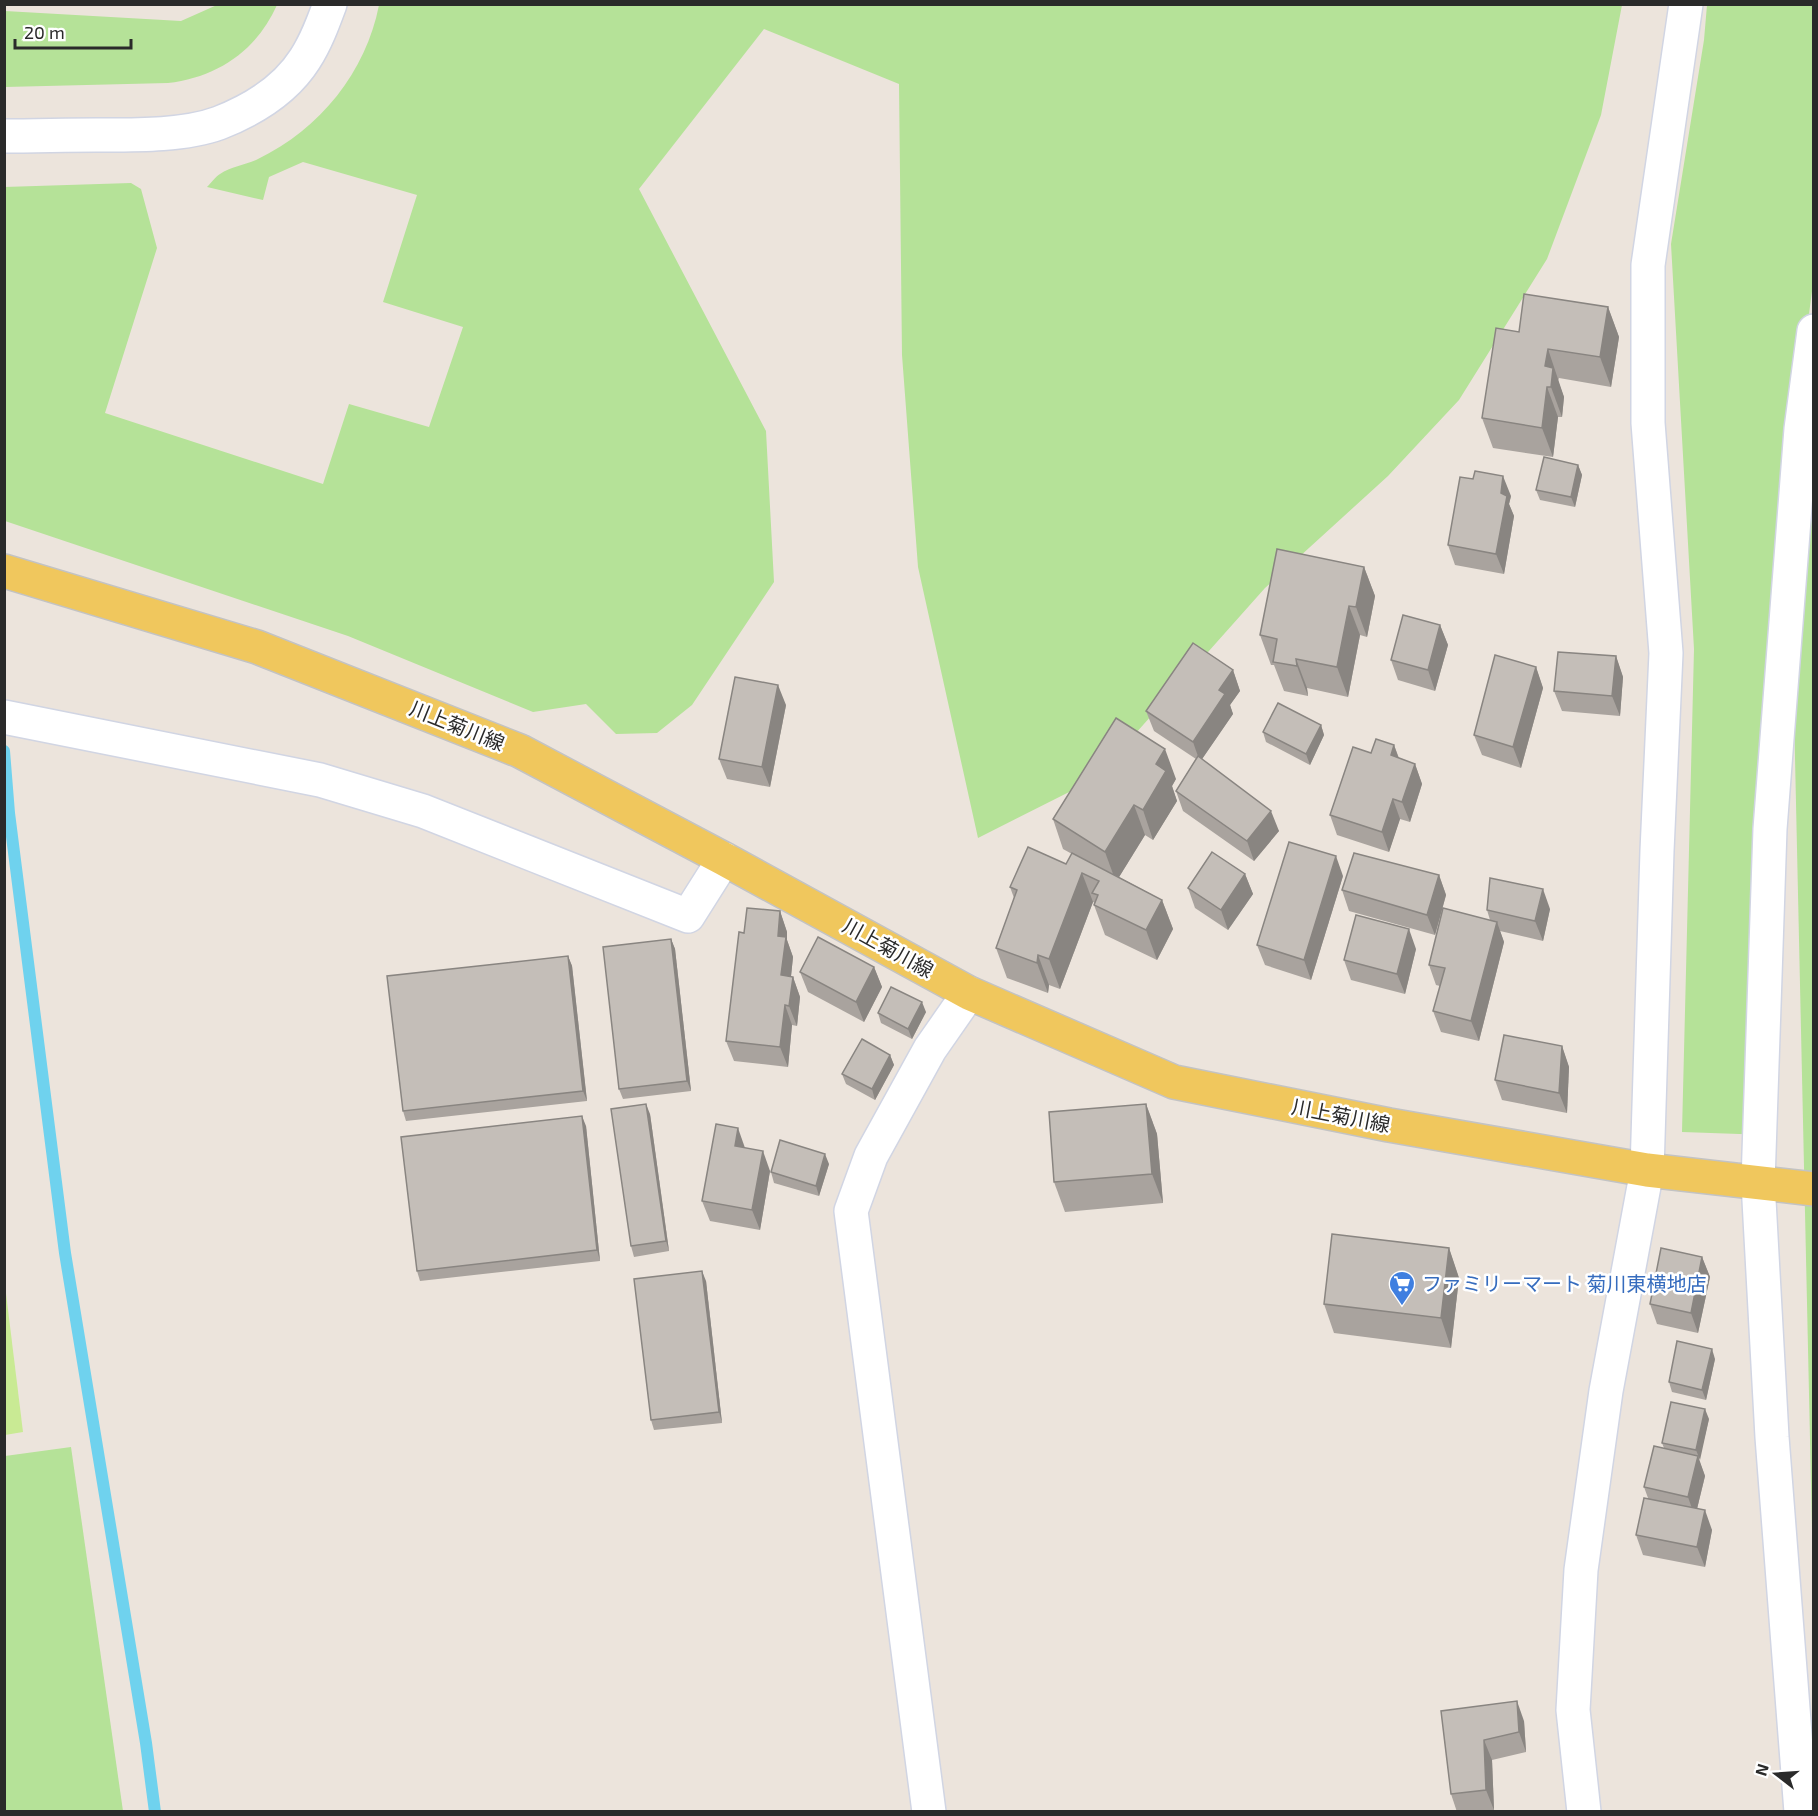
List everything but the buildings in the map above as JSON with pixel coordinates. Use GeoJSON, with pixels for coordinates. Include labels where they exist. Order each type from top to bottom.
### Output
{"type":"FeatureCollection","features":[{"type":"Feature","properties":{"kind":"main road","name":"川上菊川線"},"geometry":{"type":"LineString","coordinates":[[4,571],[257,647],[520,751],[969,993],[1174,1082],[1389,1125],[1647,1170],[1814,1189]]}},
{"type":"Feature","properties":{"kind":"street"},"geometry":{"type":"LineString","coordinates":[[4,136],[132,135],[175,132],[217,124],[247,110],[272,95],[287,82],[305,59],[321,29],[330,4]]}},
{"type":"Feature","properties":{"kind":"street"},"geometry":{"type":"LineString","coordinates":[[1584,1812],[1573,1710],[1581,1570],[1606,1391],[1647,1170],[1666,653],[1648,423],[1648,265],[1686,4]]}},
{"type":"Feature","properties":{"kind":"street"},"geometry":{"type":"LineString","coordinates":[[1802,1812],[1772,1437],[1765,1183],[1770,829],[1800,441],[1814,331]]}},
{"type":"Feature","properties":{"kind":"street"},"geometry":{"type":"LineString","coordinates":[[4,717],[320,780],[423,811],[688,916],[724,859]]}},
{"type":"Feature","properties":{"kind":"street"},"geometry":{"type":"LineString","coordinates":[[929,1812],[851,1211],[871,1156],[930,1049],[969,993]]}},
{"type":"Feature","properties":{"kind":"green space"},"geometry":{"type":"Polygon","coordinates":[[[217,5],[277,5],[269,21],[247,48],[234,59],[203,75],[168,83],[5,87],[5,11],[181,21],[217,5]]]}},
{"type":"Feature","properties":{"kind":"green space"},"geometry":{"type":"Polygon","coordinates":[[[379,5],[1622,5],[1601,115],[1547,259],[1459,400],[1388,476],[1265,588],[1095,779],[978,838],[918,567],[902,355],[899,84],[764,29],[639,189],[766,431],[774,582],[692,705],[657,733],[616,734],[586,704],[533,712],[348,636],[5,521],[4,187],[131,183],[141,189],[157,248],[105,413],[323,484],[349,404],[429,427],[463,327],[383,302],[417,195],[303,162],[269,177],[263,200],[207,187],[224,171],[249,163],[280,147],[320,115],[337,96],[363,53],[373,30],[379,5]]]}},
{"type":"Feature","properties":{"kind":"green space"},"geometry":{"type":"Polygon","coordinates":[[[1707,5],[1813,5],[1814,276],[1786,489],[1768,1135],[1682,1132],[1694,649],[1671,244],[1704,40],[1707,5]]]}},
{"type":"Feature","properties":{"kind":"green space"},"geometry":{"type":"Polygon","coordinates":[[[1813,479],[1813,1576],[1792,621],[1813,479]]]}},
{"type":"Feature","properties":{"kind":"green space"},"geometry":{"type":"Polygon","coordinates":[[[4,1277],[23,1432],[5,1435],[4,1435],[4,1277]]]}},
{"type":"Feature","properties":{"kind":"green space"},"geometry":{"type":"Polygon","coordinates":[[[71,1447],[123,1811],[5,1811],[5,1456],[71,1447]]]}},
{"type":"Feature","properties":{"kind":"waterway"},"geometry":{"type":"LineString","coordinates":[[4,751],[9,813],[65,1253],[146,1743],[155,1812]]}},
{"type":"Feature","properties":{"kind":"place","name":"ファミリーマート 菊川東横地店"},"geometry":{"type":"Point","coordinates":[1402,1307]}}]}
